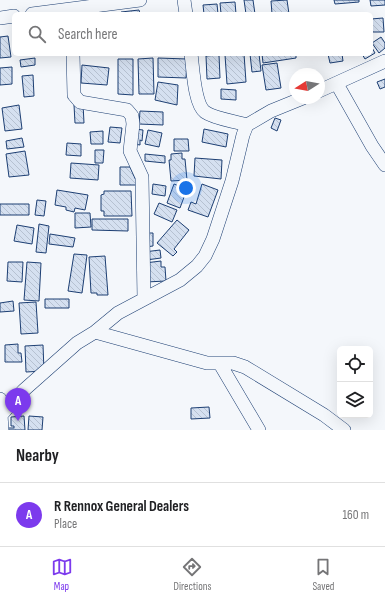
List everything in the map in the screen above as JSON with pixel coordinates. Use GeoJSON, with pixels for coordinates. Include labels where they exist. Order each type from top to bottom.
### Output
{"type":"FeatureCollection","features":[{"type":"Feature","properties":{"kind":"street"},"geometry":{"type":"LineString","coordinates":[[59,12],[73,11],[86,3],[140,0]]}},
{"type":"Feature","properties":{"kind":"street"},"geometry":{"type":"LineString","coordinates":[[184,0],[186,12]]}},
{"type":"Feature","properties":{"kind":"street"},"geometry":{"type":"LineString","coordinates":[[0,18],[12,16]]}},
{"type":"Feature","properties":{"kind":"street"},"geometry":{"type":"LineString","coordinates":[[73,56],[74,95],[76,98],[80,102],[127,110],[132,116],[133,124],[130,151],[142,177],[144,299]]}},
{"type":"Feature","properties":{"kind":"street"},"geometry":{"type":"LineString","coordinates":[[191,56],[198,98],[203,110],[209,114],[247,125]]}},
{"type":"Feature","properties":{"kind":"street"},"geometry":{"type":"LineString","coordinates":[[325,89],[367,68],[385,61]]}},
{"type":"Feature","properties":{"kind":"street"},"geometry":{"type":"LineString","coordinates":[[337,84],[372,146],[385,165]]}},
{"type":"Feature","properties":{"kind":"street"},"geometry":{"type":"LineString","coordinates":[[1,415],[12,401],[77,343],[95,332],[118,313],[180,280],[197,266],[205,256],[213,239],[232,181],[243,135],[247,125],[271,111],[289,104]]}},
{"type":"Feature","properties":{"kind":"street"},"geometry":{"type":"LineString","coordinates":[[95,332],[207,363],[233,364],[245,367],[324,415],[344,430]]}},
{"type":"Feature","properties":{"kind":"street"},"geometry":{"type":"LineString","coordinates":[[220,364],[259,430]]}},
{"type":"Feature","properties":{"kind":"street"},"geometry":{"type":"LineString","coordinates":[[0,398],[2,430]]}},
{"type":"Feature","properties":{"kind":"building"},"geometry":{"type":"Polygon","coordinates":[[[244,0],[253,0],[255,12],[246,12],[244,0]]]}},
{"type":"Feature","properties":{"kind":"building"},"geometry":{"type":"Polygon","coordinates":[[[287,0],[289,12],[272,12],[271,1],[287,0]]]}},
{"type":"Feature","properties":{"kind":"building"},"geometry":{"type":"Polygon","coordinates":[[[334,0],[359,0],[359,2],[335,4],[334,0]]]}},
{"type":"Feature","properties":{"kind":"building"},"geometry":{"type":"Polygon","coordinates":[[[370,0],[385,0],[385,5],[371,6],[370,0]]]}},
{"type":"Feature","properties":{"kind":"building"},"geometry":{"type":"Polygon","coordinates":[[[235,2],[236,12],[221,12],[220,3],[235,2]]]}},
{"type":"Feature","properties":{"kind":"building"},"geometry":{"type":"Polygon","coordinates":[[[217,4],[218,12],[204,12],[203,5],[217,4]]]}},
{"type":"Feature","properties":{"kind":"building"},"geometry":{"type":"Polygon","coordinates":[[[139,10],[140,12],[121,12],[139,10]]]}},
{"type":"Feature","properties":{"kind":"building"},"geometry":{"type":"Polygon","coordinates":[[[383,18],[384,32],[373,32],[373,19],[383,18]]]}},
{"type":"Feature","properties":{"kind":"building"},"geometry":{"type":"Polygon","coordinates":[[[8,36],[11,57],[0,58],[0,37],[8,36]]]}},
{"type":"Feature","properties":{"kind":"building"},"geometry":{"type":"Polygon","coordinates":[[[381,37],[385,43],[385,48],[379,53],[373,42],[381,37]]]}},
{"type":"Feature","properties":{"kind":"building"},"geometry":{"type":"Polygon","coordinates":[[[206,56],[219,56],[220,78],[207,79],[206,56]]]}},
{"type":"Feature","properties":{"kind":"building"},"geometry":{"type":"Polygon","coordinates":[[[225,56],[244,56],[246,82],[227,84],[225,56]]]}},
{"type":"Feature","properties":{"kind":"building"},"geometry":{"type":"Polygon","coordinates":[[[250,56],[259,56],[261,71],[252,72],[250,56]]]}},
{"type":"Feature","properties":{"kind":"building"},"geometry":{"type":"Polygon","coordinates":[[[262,56],[296,56],[296,58],[263,63],[262,56]]]}},
{"type":"Feature","properties":{"kind":"building"},"geometry":{"type":"Polygon","coordinates":[[[328,56],[342,56],[343,61],[330,63],[328,56]]]}},
{"type":"Feature","properties":{"kind":"building"},"geometry":{"type":"Polygon","coordinates":[[[363,56],[370,56],[365,59],[363,56]]]}},
{"type":"Feature","properties":{"kind":"building"},"geometry":{"type":"Polygon","coordinates":[[[35,58],[35,65],[21,67],[20,60],[35,58]]]}},
{"type":"Feature","properties":{"kind":"building"},"geometry":{"type":"Polygon","coordinates":[[[153,58],[154,94],[139,94],[138,59],[153,58]]]}},
{"type":"Feature","properties":{"kind":"building"},"geometry":{"type":"Polygon","coordinates":[[[158,58],[187,59],[186,78],[158,77],[158,58]]]}},
{"type":"Feature","properties":{"kind":"building"},"geometry":{"type":"Polygon","coordinates":[[[118,59],[133,59],[133,95],[118,94],[118,59]]]}},
{"type":"Feature","properties":{"kind":"building"},"geometry":{"type":"Polygon","coordinates":[[[277,63],[281,88],[266,90],[262,65],[277,63]]]}},
{"type":"Feature","properties":{"kind":"building"},"geometry":{"type":"Polygon","coordinates":[[[82,65],[109,68],[107,85],[81,83],[82,65]]]}},
{"type":"Feature","properties":{"kind":"building"},"geometry":{"type":"Polygon","coordinates":[[[12,67],[12,84],[0,85],[0,68],[12,67]]]}},
{"type":"Feature","properties":{"kind":"building"},"geometry":{"type":"Polygon","coordinates":[[[33,75],[34,96],[24,97],[22,76],[33,75]]]}},
{"type":"Feature","properties":{"kind":"building"},"geometry":{"type":"Polygon","coordinates":[[[385,79],[385,87],[380,89],[377,82],[385,79]]]}},
{"type":"Feature","properties":{"kind":"building"},"geometry":{"type":"Polygon","coordinates":[[[158,82],[178,85],[177,105],[155,100],[158,82]]]}},
{"type":"Feature","properties":{"kind":"building"},"geometry":{"type":"Polygon","coordinates":[[[221,89],[236,90],[236,100],[221,99],[221,89]]]}},
{"type":"Feature","properties":{"kind":"building"},"geometry":{"type":"Polygon","coordinates":[[[83,104],[84,123],[75,123],[74,105],[83,104]]]}},
{"type":"Feature","properties":{"kind":"building"},"geometry":{"type":"Polygon","coordinates":[[[19,105],[22,129],[5,131],[2,108],[19,105]]]}},
{"type":"Feature","properties":{"kind":"building"},"geometry":{"type":"Polygon","coordinates":[[[140,111],[163,112],[163,125],[139,124],[140,111]]]}},
{"type":"Feature","properties":{"kind":"building"},"geometry":{"type":"Polygon","coordinates":[[[275,118],[281,120],[277,131],[271,128],[275,118]]]}},
{"type":"Feature","properties":{"kind":"building"},"geometry":{"type":"Polygon","coordinates":[[[110,127],[122,128],[120,143],[108,142],[110,127]]]}},
{"type":"Feature","properties":{"kind":"building"},"geometry":{"type":"Polygon","coordinates":[[[135,129],[143,130],[140,145],[134,144],[135,129]]]}},
{"type":"Feature","properties":{"kind":"building"},"geometry":{"type":"Polygon","coordinates":[[[204,129],[228,134],[226,147],[202,142],[204,129]]]}},
{"type":"Feature","properties":{"kind":"building"},"geometry":{"type":"Polygon","coordinates":[[[148,130],[162,133],[159,147],[145,144],[148,130]]]}},
{"type":"Feature","properties":{"kind":"building"},"geometry":{"type":"Polygon","coordinates":[[[103,131],[103,144],[91,144],[90,132],[103,131]]]}},
{"type":"Feature","properties":{"kind":"building"},"geometry":{"type":"Polygon","coordinates":[[[22,138],[24,147],[7,149],[6,141],[22,138]]]}},
{"type":"Feature","properties":{"kind":"building"},"geometry":{"type":"Polygon","coordinates":[[[174,139],[188,139],[189,151],[174,151],[174,139]]]}},
{"type":"Feature","properties":{"kind":"building"},"geometry":{"type":"Polygon","coordinates":[[[67,143],[81,144],[81,156],[66,155],[67,143]]]}},
{"type":"Feature","properties":{"kind":"building"},"geometry":{"type":"Polygon","coordinates":[[[95,150],[104,150],[103,163],[95,163],[95,150]]]}},
{"type":"Feature","properties":{"kind":"building"},"geometry":{"type":"Polygon","coordinates":[[[25,151],[29,175],[9,177],[6,154],[25,151]]]}},
{"type":"Feature","properties":{"kind":"building"},"geometry":{"type":"Polygon","coordinates":[[[182,153],[182,159],[185,159],[187,180],[171,181],[169,160],[171,160],[171,154],[182,153]]]}},
{"type":"Feature","properties":{"kind":"building"},"geometry":{"type":"Polygon","coordinates":[[[145,154],[165,156],[165,163],[145,161],[145,154]]]}},
{"type":"Feature","properties":{"kind":"building"},"geometry":{"type":"Polygon","coordinates":[[[195,158],[222,160],[221,179],[194,176],[195,158]]]}},
{"type":"Feature","properties":{"kind":"building"},"geometry":{"type":"Polygon","coordinates":[[[71,163],[99,165],[98,180],[70,178],[71,163]]]}},
{"type":"Feature","properties":{"kind":"building"},"geometry":{"type":"Polygon","coordinates":[[[120,167],[130,167],[138,185],[120,185],[120,167]]]}},
{"type":"Feature","properties":{"kind":"building"},"geometry":{"type":"Polygon","coordinates":[[[153,184],[166,186],[165,196],[152,194],[153,184]]]}},
{"type":"Feature","properties":{"kind":"building"},"geometry":{"type":"Polygon","coordinates":[[[174,184],[187,189],[180,208],[167,203],[174,184]]]}},
{"type":"Feature","properties":{"kind":"building"},"geometry":{"type":"Polygon","coordinates":[[[202,184],[218,190],[208,217],[188,210],[191,202],[196,204],[202,184]]]}},
{"type":"Feature","properties":{"kind":"building"},"geometry":{"type":"Polygon","coordinates":[[[57,190],[88,195],[85,210],[75,208],[74,212],[66,210],[66,207],[55,205],[57,190]]]}},
{"type":"Feature","properties":{"kind":"building"},"geometry":{"type":"Polygon","coordinates":[[[104,191],[131,191],[132,216],[104,216],[104,211],[101,211],[101,195],[104,194],[104,191]]]}},
{"type":"Feature","properties":{"kind":"building"},"geometry":{"type":"Polygon","coordinates":[[[37,200],[46,201],[44,216],[35,215],[37,200]]]}},
{"type":"Feature","properties":{"kind":"building"},"geometry":{"type":"Polygon","coordinates":[[[159,203],[177,210],[172,222],[154,214],[159,203]]]}},
{"type":"Feature","properties":{"kind":"building"},"geometry":{"type":"Polygon","coordinates":[[[0,204],[29,204],[29,215],[0,215],[0,204]]]}},
{"type":"Feature","properties":{"kind":"building"},"geometry":{"type":"Polygon","coordinates":[[[75,213],[90,213],[91,227],[75,228],[75,213]]]}},
{"type":"Feature","properties":{"kind":"building"},"geometry":{"type":"Polygon","coordinates":[[[92,219],[128,219],[128,231],[92,230],[92,219]]]}},
{"type":"Feature","properties":{"kind":"building"},"geometry":{"type":"Polygon","coordinates":[[[177,220],[189,230],[174,249],[177,252],[173,256],[157,243],[177,220]]]}},
{"type":"Feature","properties":{"kind":"building"},"geometry":{"type":"Polygon","coordinates":[[[39,224],[49,226],[46,253],[36,252],[39,224]]]}},
{"type":"Feature","properties":{"kind":"building"},"geometry":{"type":"Polygon","coordinates":[[[17,225],[34,228],[32,244],[14,241],[17,225]]]}},
{"type":"Feature","properties":{"kind":"building"},"geometry":{"type":"Polygon","coordinates":[[[144,233],[153,233],[153,246],[145,247],[144,233]]]}},
{"type":"Feature","properties":{"kind":"building"},"geometry":{"type":"Polygon","coordinates":[[[50,234],[75,238],[73,247],[49,244],[50,234]]]}},
{"type":"Feature","properties":{"kind":"building"},"geometry":{"type":"Polygon","coordinates":[[[160,250],[161,258],[146,260],[144,252],[160,250]]]}},
{"type":"Feature","properties":{"kind":"building"},"geometry":{"type":"Polygon","coordinates":[[[74,254],[87,255],[82,293],[68,291],[74,254]]]}},
{"type":"Feature","properties":{"kind":"building"},"geometry":{"type":"Polygon","coordinates":[[[105,256],[108,295],[97,295],[97,293],[91,293],[89,257],[105,256]]]}},
{"type":"Feature","properties":{"kind":"building"},"geometry":{"type":"Polygon","coordinates":[[[161,261],[161,267],[165,267],[166,281],[146,282],[145,263],[161,261]]]}},
{"type":"Feature","properties":{"kind":"building"},"geometry":{"type":"Polygon","coordinates":[[[8,262],[23,262],[22,282],[7,281],[8,262]]]}},
{"type":"Feature","properties":{"kind":"building"},"geometry":{"type":"Polygon","coordinates":[[[27,262],[41,263],[39,301],[24,300],[27,262]]]}},
{"type":"Feature","properties":{"kind":"building"},"geometry":{"type":"Polygon","coordinates":[[[45,299],[69,299],[69,308],[45,308],[45,299]]]}},
{"type":"Feature","properties":{"kind":"building"},"geometry":{"type":"Polygon","coordinates":[[[13,301],[14,311],[0,312],[0,303],[13,301]]]}},
{"type":"Feature","properties":{"kind":"building"},"geometry":{"type":"Polygon","coordinates":[[[36,302],[38,333],[21,334],[19,303],[36,302]]]}},
{"type":"Feature","properties":{"kind":"building"},"geometry":{"type":"Polygon","coordinates":[[[18,344],[18,353],[21,353],[22,362],[5,362],[5,345],[18,344]]]}},
{"type":"Feature","properties":{"kind":"building"},"geometry":{"type":"Polygon","coordinates":[[[43,345],[44,371],[26,372],[25,346],[43,345]]]}},
{"type":"Feature","properties":{"kind":"building"},"geometry":{"type":"Polygon","coordinates":[[[209,407],[210,418],[191,419],[191,408],[209,407]]]}},
{"type":"Feature","properties":{"kind":"building"},"geometry":{"type":"Polygon","coordinates":[[[24,416],[25,430],[8,430],[8,428],[14,428],[14,426],[11,426],[11,417],[24,416]]]}},
{"type":"Feature","properties":{"kind":"building"},"geometry":{"type":"Polygon","coordinates":[[[29,416],[43,417],[42,430],[28,430],[29,416]]]}},
{"type":"Feature","properties":{"kind":"place","name":"R Rennox General Dealers"},"geometry":{"type":"Point","coordinates":[18,421]}}]}
